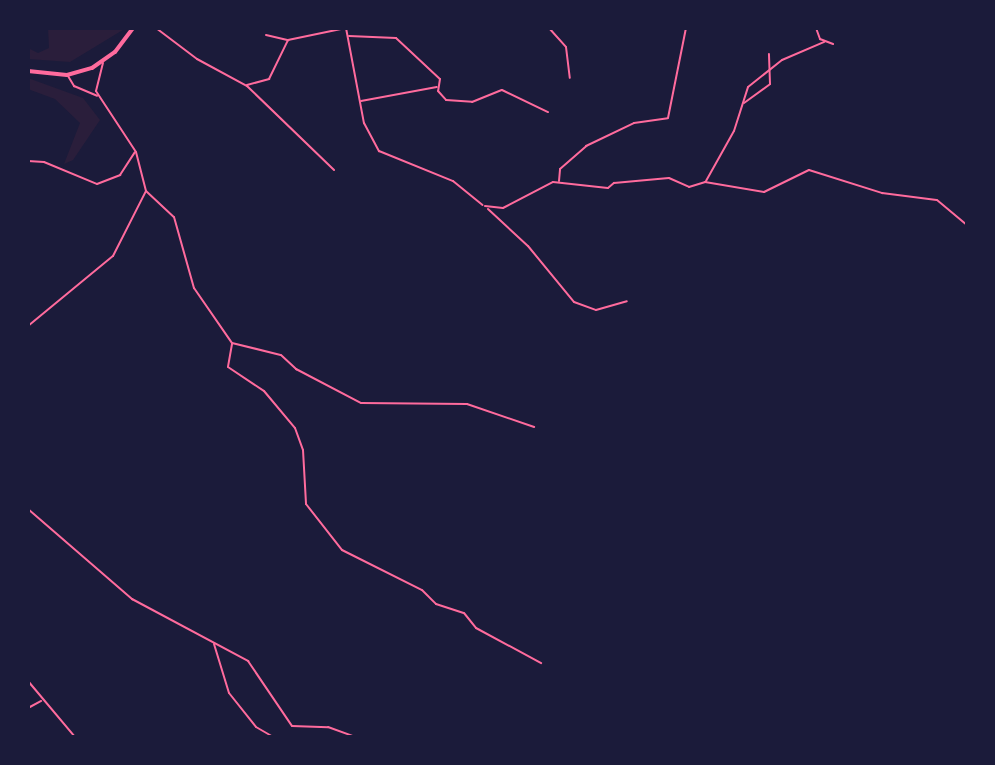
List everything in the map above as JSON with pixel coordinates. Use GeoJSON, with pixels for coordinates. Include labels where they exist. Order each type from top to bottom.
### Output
{"type":"FeatureCollection","features":[{"type":"Feature","properties":{"kind":"highway"},"geometry":{"type":"LineString","coordinates":[[28,71],[67,75],[103,61],[133,28]]}},
{"type":"Feature","properties":{"kind":"street"},"geometry":{"type":"LineString","coordinates":[[156,28],[186,52],[245,85],[334,170]]}},
{"type":"Feature","properties":{"kind":"street"},"geometry":{"type":"LineString","coordinates":[[266,35],[288,40],[346,28],[360,102],[379,151],[453,181],[528,246],[574,302],[596,310],[627,301]]}},
{"type":"Feature","properties":{"kind":"street"},"geometry":{"type":"LineString","coordinates":[[549,28],[566,47],[570,78]]}},
{"type":"Feature","properties":{"kind":"street"},"geometry":{"type":"LineString","coordinates":[[559,181],[560,169],[586,146],[634,123],[668,118],[686,28]]}},
{"type":"Feature","properties":{"kind":"street"},"geometry":{"type":"LineString","coordinates":[[816,28],[824,42]]}},
{"type":"Feature","properties":{"kind":"street"},"geometry":{"type":"LineString","coordinates":[[348,36],[396,38],[440,79],[439,87],[446,100],[455,103],[502,90],[548,112]]}},
{"type":"Feature","properties":{"kind":"street"},"geometry":{"type":"LineString","coordinates":[[245,85],[269,79],[288,40]]}},
{"type":"Feature","properties":{"kind":"street"},"geometry":{"type":"LineString","coordinates":[[705,182],[748,87],[771,67],[824,42],[833,44]]}},
{"type":"Feature","properties":{"kind":"street"},"geometry":{"type":"LineString","coordinates":[[743,103],[767,88],[771,67],[769,54]]}},
{"type":"Feature","properties":{"kind":"street"},"geometry":{"type":"LineString","coordinates":[[103,61],[96,84],[99,97],[136,151],[146,191],[174,217],[194,288],[232,343],[281,355],[296,369],[361,403],[467,404],[534,427]]}},
{"type":"Feature","properties":{"kind":"street"},"geometry":{"type":"LineString","coordinates":[[67,75],[74,86],[99,97]]}},
{"type":"Feature","properties":{"kind":"street"},"geometry":{"type":"LineString","coordinates":[[360,102],[439,87]]}},
{"type":"Feature","properties":{"kind":"street"},"geometry":{"type":"LineString","coordinates":[[28,161],[44,162],[97,184],[120,175],[136,151]]}},
{"type":"Feature","properties":{"kind":"street"},"geometry":{"type":"LineString","coordinates":[[485,206],[503,208],[559,181],[608,188],[614,183],[669,178],[689,187],[705,182],[764,192],[809,170],[882,193],[937,200],[967,225]]}},
{"type":"Feature","properties":{"kind":"street"},"geometry":{"type":"LineString","coordinates":[[28,326],[113,256],[146,191]]}},
{"type":"Feature","properties":{"kind":"street"},"geometry":{"type":"LineString","coordinates":[[232,343],[228,367],[264,391],[295,428],[303,450],[306,504],[342,550],[422,590],[436,604],[464,613],[476,628],[541,663]]}},
{"type":"Feature","properties":{"kind":"street"},"geometry":{"type":"LineString","coordinates":[[28,509],[132,599],[248,661],[292,726],[328,727],[355,737]]}},
{"type":"Feature","properties":{"kind":"street"},"geometry":{"type":"LineString","coordinates":[[213,643],[229,693],[245,717],[273,737]]}},
{"type":"Feature","properties":{"kind":"street"},"geometry":{"type":"LineString","coordinates":[[28,681],[75,737]]}},
{"type":"Feature","properties":{"kind":"street"},"geometry":{"type":"LineString","coordinates":[[28,708],[42,700]]}},
{"type":"Feature","properties":{"kind":"shaded area"},"geometry":{"type":"Polygon","coordinates":[[[48,28],[126,28],[70,62],[28,59],[28,48],[38,53],[49,48],[48,28]]]}},
{"type":"Feature","properties":{"kind":"shaded area"},"geometry":{"type":"Polygon","coordinates":[[[28,78],[83,98],[100,120],[73,160],[64,164],[80,123],[55,99],[28,89],[28,78]]]}}]}
